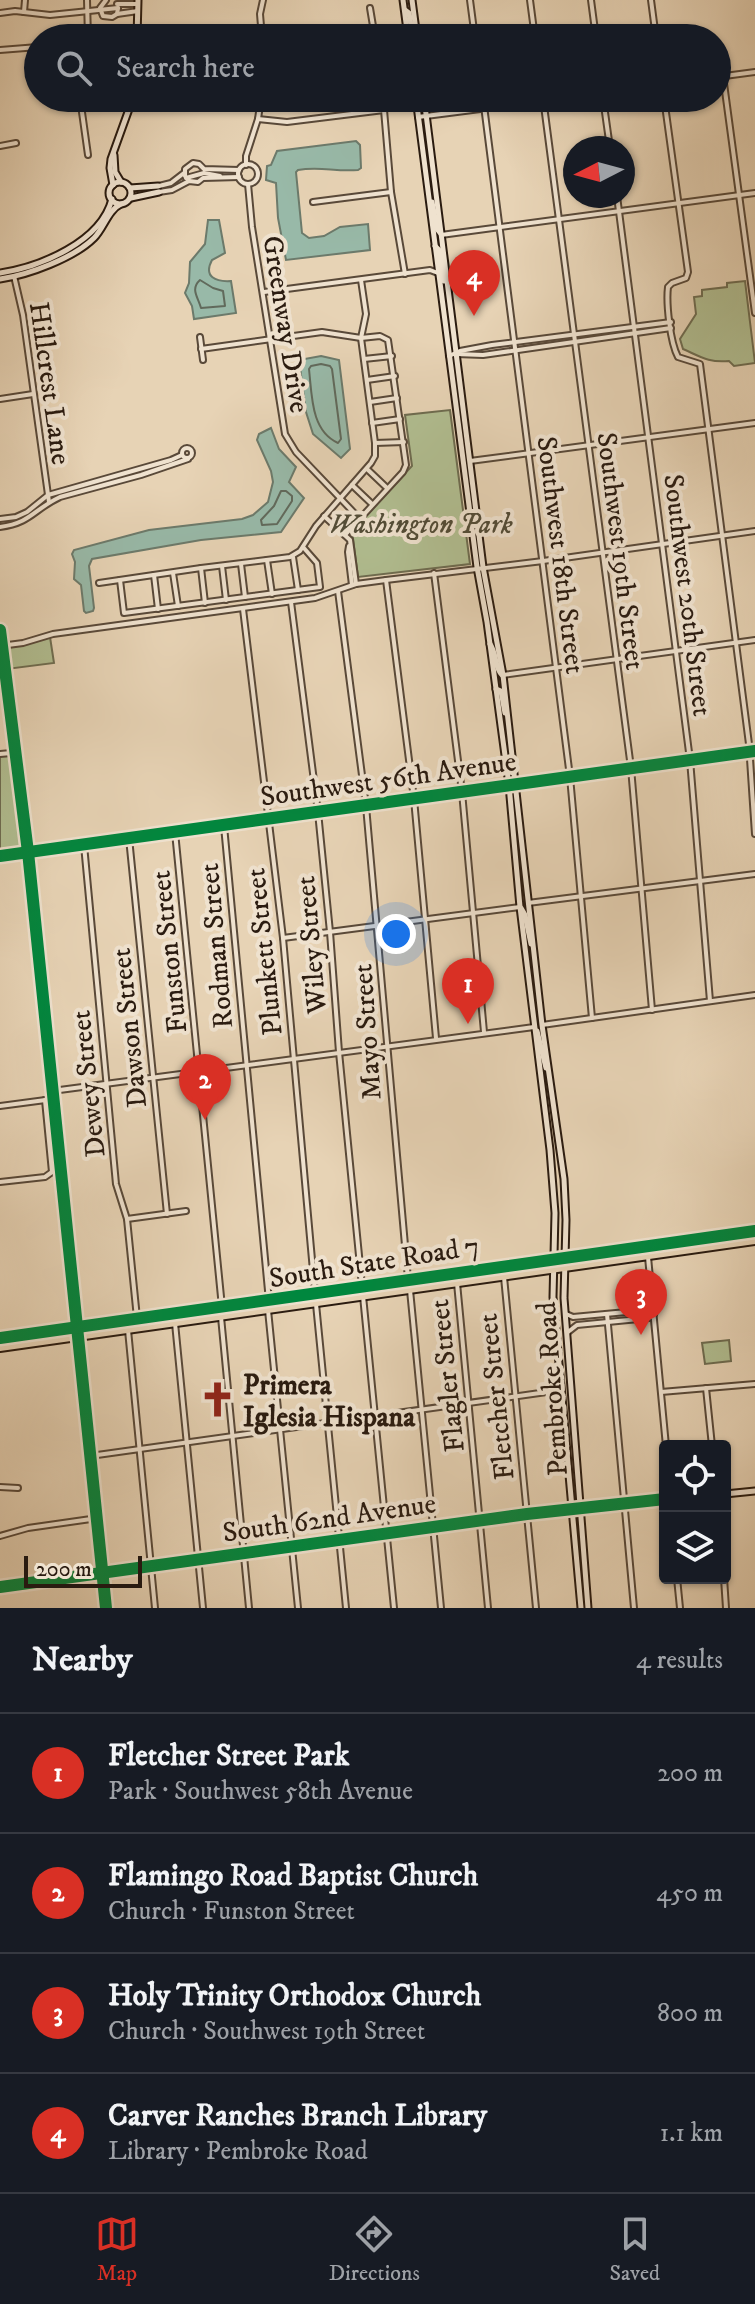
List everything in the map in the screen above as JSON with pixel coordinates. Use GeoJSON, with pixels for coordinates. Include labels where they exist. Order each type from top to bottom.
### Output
{"type":"FeatureCollection","features":[{"type":"Feature","properties":{"kind":"main road"},"geometry":{"type":"LineString","coordinates":[[403,0],[408,24]]}},
{"type":"Feature","properties":{"kind":"main road"},"geometry":{"type":"LineString","coordinates":[[412,0],[413,24]]}},
{"type":"Feature","properties":{"kind":"main road"},"geometry":{"type":"LineString","coordinates":[[121,204],[112,199],[110,193],[113,185],[110,164],[128,112]]}},
{"type":"Feature","properties":{"kind":"main road"},"geometry":{"type":"LineString","coordinates":[[417,112],[438,273],[470,461],[480,567],[503,675],[520,907],[535,1014],[542,1025]]}},
{"type":"Feature","properties":{"kind":"main road"},"geometry":{"type":"LineString","coordinates":[[426,112],[450,302],[457,416],[496,689],[513,784],[542,1025]]}},
{"type":"Feature","properties":{"kind":"main road"},"geometry":{"type":"LineString","coordinates":[[114,150],[115,172],[121,182],[130,188],[158,189]]}},
{"type":"Feature","properties":{"kind":"main road"},"geometry":{"type":"LineString","coordinates":[[113,185],[121,182]]}},
{"type":"Feature","properties":{"kind":"main road"},"geometry":{"type":"LineString","coordinates":[[427,182],[441,235]]}},
{"type":"Feature","properties":{"kind":"main road"},"geometry":{"type":"LineString","coordinates":[[130,188],[130,198]]}},
{"type":"Feature","properties":{"kind":"main road"},"geometry":{"type":"LineString","coordinates":[[0,273],[12,274],[42,268],[90,242],[106,224],[115,207],[130,198],[158,189]]}},
{"type":"Feature","properties":{"kind":"main road"},"geometry":{"type":"LineString","coordinates":[[0,279],[40,263],[86,237],[101,221],[112,199]]}},
{"type":"Feature","properties":{"kind":"main road"},"geometry":{"type":"LineString","coordinates":[[435,246],[439,250],[450,302]]}},
{"type":"Feature","properties":{"kind":"main road"},"geometry":{"type":"LineString","coordinates":[[457,416],[465,453],[470,461]]}},
{"type":"Feature","properties":{"kind":"main road"},"geometry":{"type":"LineString","coordinates":[[464,467],[475,503]]}},
{"type":"Feature","properties":{"kind":"main road"},"geometry":{"type":"LineString","coordinates":[[0,630],[28,852],[106,1608]]}},
{"type":"Feature","properties":{"kind":"main road"},"geometry":{"type":"LineString","coordinates":[[490,643],[495,650],[498,670],[503,675]]}},
{"type":"Feature","properties":{"kind":"main road"},"geometry":{"type":"LineString","coordinates":[[496,689],[501,691],[504,712],[508,717]]}},
{"type":"Feature","properties":{"kind":"main road","name":"Southwest 56th Avenue"},"geometry":{"type":"LineString","coordinates":[[0,856],[752,752]]}},
{"type":"Feature","properties":{"kind":"main road"},"geometry":{"type":"LineString","coordinates":[[517,867],[522,895],[528,903]]}},
{"type":"Feature","properties":{"kind":"main road"},"geometry":{"type":"LineString","coordinates":[[520,907],[525,915],[533,949]]}},
{"type":"Feature","properties":{"kind":"main road"},"geometry":{"type":"LineString","coordinates":[[530,984],[534,1027],[540,1036],[549,1071]]}},
{"type":"Feature","properties":{"kind":"main road","name":"Pembroke Road"},"geometry":{"type":"LineString","coordinates":[[542,1025],[564,1179],[565,1312],[576,1445],[581,1608]]}},
{"type":"Feature","properties":{"kind":"main road","name":"Pembroke Road"},"geometry":{"type":"LineString","coordinates":[[534,1027],[553,1181],[553,1297],[561,1390],[588,1608]]}},
{"type":"Feature","properties":{"kind":"main road","name":"South State Road 7"},"geometry":{"type":"LineString","coordinates":[[0,1338],[755,1231]]}},
{"type":"Feature","properties":{"kind":"main road"},"geometry":{"type":"LineString","coordinates":[[713,1248],[731,1234]]}},
{"type":"Feature","properties":{"kind":"main road","name":"South State Road 7"},"geometry":{"type":"LineString","coordinates":[[0,1348],[755,1241]]}},
{"type":"Feature","properties":{"kind":"main road"},"geometry":{"type":"LineString","coordinates":[[363,1296],[367,1288],[374,1285]]}},
{"type":"Feature","properties":{"kind":"main road"},"geometry":{"type":"LineString","coordinates":[[350,1298],[358,1294],[362,1286]]}},
{"type":"Feature","properties":{"kind":"main road"},"geometry":{"type":"LineString","coordinates":[[221,1317],[233,1306]]}},
{"type":"Feature","properties":{"kind":"main road"},"geometry":{"type":"LineString","coordinates":[[207,1319],[222,1308]]}},
{"type":"Feature","properties":{"kind":"main road"},"geometry":{"type":"LineString","coordinates":[[561,1390],[569,1398],[576,1445]]}},
{"type":"Feature","properties":{"kind":"main road"},"geometry":{"type":"LineString","coordinates":[[731,1493],[755,1491]]}},
{"type":"Feature","properties":{"kind":"main road","name":"South 62nd Avenue"},"geometry":{"type":"LineString","coordinates":[[0,1587],[527,1514],[659,1499]]}},
{"type":"Feature","properties":{"kind":"street"},"geometry":{"type":"LineString","coordinates":[[24,12],[25,0]]}},
{"type":"Feature","properties":{"kind":"street"},"geometry":{"type":"LineString","coordinates":[[87,0],[89,24]]}},
{"type":"Feature","properties":{"kind":"street"},"geometry":{"type":"LineString","coordinates":[[101,9],[106,0]]}},
{"type":"Feature","properties":{"kind":"street"},"geometry":{"type":"LineString","coordinates":[[112,0],[117,9]]}},
{"type":"Feature","properties":{"kind":"street"},"geometry":{"type":"LineString","coordinates":[[261,24],[263,0]]}},
{"type":"Feature","properties":{"kind":"street"},"geometry":{"type":"LineString","coordinates":[[470,0],[473,24]]}},
{"type":"Feature","properties":{"kind":"street"},"geometry":{"type":"LineString","coordinates":[[530,0],[533,24]]}},
{"type":"Feature","properties":{"kind":"street"},"geometry":{"type":"LineString","coordinates":[[591,0],[594,24]]}},
{"type":"Feature","properties":{"kind":"street"},"geometry":{"type":"LineString","coordinates":[[651,0],[654,24]]}},
{"type":"Feature","properties":{"kind":"street"},"geometry":{"type":"LineString","coordinates":[[0,13],[50,15],[138,5]]}},
{"type":"Feature","properties":{"kind":"street"},"geometry":{"type":"LineString","coordinates":[[101,9],[109,18],[117,9],[138,5]]}},
{"type":"Feature","properties":{"kind":"street"},"geometry":{"type":"LineString","coordinates":[[370,8],[372,24]]}},
{"type":"Feature","properties":{"kind":"street"},"geometry":{"type":"LineString","coordinates":[[0,50],[24,48]]}},
{"type":"Feature","properties":{"kind":"street"},"geometry":{"type":"LineString","coordinates":[[731,75],[755,72]]}},
{"type":"Feature","properties":{"kind":"street"},"geometry":{"type":"LineString","coordinates":[[82,112],[88,155]]}},
{"type":"Feature","properties":{"kind":"street","name":"Greenway Drive"},"geometry":{"type":"LineString","coordinates":[[259,112],[246,165],[255,168],[257,173],[256,180],[248,184],[252,227],[283,425],[296,452],[359,518]]}},
{"type":"Feature","properties":{"kind":"street"},"geometry":{"type":"LineString","coordinates":[[258,119],[282,122],[367,112]]}},
{"type":"Feature","properties":{"kind":"street"},"geometry":{"type":"LineString","coordinates":[[384,112],[391,192],[405,274]]}},
{"type":"Feature","properties":{"kind":"street"},"geometry":{"type":"LineString","coordinates":[[418,117],[456,112]]}},
{"type":"Feature","properties":{"kind":"street","name":"Southwest 18th Street"},"geometry":{"type":"LineString","coordinates":[[485,112],[570,777],[592,1018]]}},
{"type":"Feature","properties":{"kind":"street","name":"Southwest 19th Street"},"geometry":{"type":"LineString","coordinates":[[545,112],[631,768],[652,1010]]}},
{"type":"Feature","properties":{"kind":"street"},"geometry":{"type":"LineString","coordinates":[[605,112],[608,136]]}},
{"type":"Feature","properties":{"kind":"street"},"geometry":{"type":"LineString","coordinates":[[666,112],[688,272],[686,278],[672,283],[667,291],[674,350],[678,357],[700,364],[752,752],[755,834]]}},
{"type":"Feature","properties":{"kind":"street"},"geometry":{"type":"LineString","coordinates":[[726,112],[755,313]]}},
{"type":"Feature","properties":{"kind":"street"},"geometry":{"type":"LineString","coordinates":[[0,146],[16,143]]}},
{"type":"Feature","properties":{"kind":"street"},"geometry":{"type":"LineString","coordinates":[[158,189],[172,190],[187,177],[187,166],[193,163],[199,164],[204,173],[239,177]]}},
{"type":"Feature","properties":{"kind":"street"},"geometry":{"type":"LineString","coordinates":[[158,189],[187,177],[239,170],[246,165]]}},
{"type":"Feature","properties":{"kind":"street"},"geometry":{"type":"LineString","coordinates":[[239,170],[242,182],[248,184]]}},
{"type":"Feature","properties":{"kind":"street"},"geometry":{"type":"LineString","coordinates":[[187,177],[195,183],[204,173]]}},
{"type":"Feature","properties":{"kind":"street"},"geometry":{"type":"LineString","coordinates":[[313,202],[391,192]]}},
{"type":"Feature","properties":{"kind":"street"},"geometry":{"type":"LineString","coordinates":[[441,235],[755,193]]}},
{"type":"Feature","properties":{"kind":"street","name":"Southwest 20th Street"},"geometry":{"type":"LineString","coordinates":[[619,208],[690,760],[710,1001]]}},
{"type":"Feature","properties":{"kind":"street"},"geometry":{"type":"LineString","coordinates":[[264,292],[427,270],[438,273]]}},
{"type":"Feature","properties":{"kind":"street","name":"Hillcrest Lane"},"geometry":{"type":"LineString","coordinates":[[12,274],[23,315],[49,502]]}},
{"type":"Feature","properties":{"kind":"street"},"geometry":{"type":"LineString","coordinates":[[99,583],[293,557],[303,547],[324,516],[375,456],[361,338],[366,314],[361,280]]}},
{"type":"Feature","properties":{"kind":"street"},"geometry":{"type":"LineString","coordinates":[[453,355],[483,355],[634,327],[671,325]]}},
{"type":"Feature","properties":{"kind":"street"},"geometry":{"type":"LineString","coordinates":[[453,355],[514,342],[635,334],[671,325]]}},
{"type":"Feature","properties":{"kind":"street"},"geometry":{"type":"LineString","coordinates":[[201,349],[322,332],[361,338],[380,336],[390,343],[405,468],[345,535]]}},
{"type":"Feature","properties":{"kind":"street"},"geometry":{"type":"LineString","coordinates":[[200,337],[203,360]]}},
{"type":"Feature","properties":{"kind":"street"},"geometry":{"type":"LineString","coordinates":[[364,359],[392,356]]}},
{"type":"Feature","properties":{"kind":"street"},"geometry":{"type":"LineString","coordinates":[[367,380],[395,376]]}},
{"type":"Feature","properties":{"kind":"street"},"geometry":{"type":"LineString","coordinates":[[0,399],[33,394]]}},
{"type":"Feature","properties":{"kind":"street"},"geometry":{"type":"LineString","coordinates":[[370,402],[397,398]]}},
{"type":"Feature","properties":{"kind":"street"},"geometry":{"type":"LineString","coordinates":[[372,423],[400,419]]}},
{"type":"Feature","properties":{"kind":"street"},"geometry":{"type":"LineString","coordinates":[[470,461],[755,423]]}},
{"type":"Feature","properties":{"kind":"street"},"geometry":{"type":"LineString","coordinates":[[375,443],[404,442]]}},
{"type":"Feature","properties":{"kind":"street"},"geometry":{"type":"LineString","coordinates":[[0,519],[27,512],[48,495],[171,460],[182,455],[185,449],[191,450],[193,455],[49,502],[18,524],[0,527]]}},
{"type":"Feature","properties":{"kind":"street"},"geometry":{"type":"LineString","coordinates":[[182,455],[188,459]]}},
{"type":"Feature","properties":{"kind":"street"},"geometry":{"type":"LineString","coordinates":[[367,469],[387,488]]}},
{"type":"Feature","properties":{"kind":"street"},"geometry":{"type":"LineString","coordinates":[[352,485],[372,504]]}},
{"type":"Feature","properties":{"kind":"street"},"geometry":{"type":"LineString","coordinates":[[324,516],[350,540],[348,552],[354,585]]}},
{"type":"Feature","properties":{"kind":"street"},"geometry":{"type":"LineString","coordinates":[[1,646],[53,634],[323,597],[354,585],[386,580],[755,531]]}},
{"type":"Feature","properties":{"kind":"street"},"geometry":{"type":"LineString","coordinates":[[120,580],[124,613],[320,587],[317,563],[303,547]]}},
{"type":"Feature","properties":{"kind":"street"},"geometry":{"type":"LineString","coordinates":[[293,557],[298,590]]}},
{"type":"Feature","properties":{"kind":"street"},"geometry":{"type":"LineString","coordinates":[[267,560],[272,594]]}},
{"type":"Feature","properties":{"kind":"street"},"geometry":{"type":"LineString","coordinates":[[241,563],[245,597]]}},
{"type":"Feature","properties":{"kind":"street"},"geometry":{"type":"LineString","coordinates":[[222,565],[226,600]]}},
{"type":"Feature","properties":{"kind":"street"},"geometry":{"type":"LineString","coordinates":[[201,568],[205,603]]}},
{"type":"Feature","properties":{"kind":"street"},"geometry":{"type":"LineString","coordinates":[[173,572],[178,606]]}},
{"type":"Feature","properties":{"kind":"street"},"geometry":{"type":"LineString","coordinates":[[434,573],[462,792],[484,1033]]}},
{"type":"Feature","properties":{"kind":"street"},"geometry":{"type":"LineString","coordinates":[[154,575],[158,609]]}},
{"type":"Feature","properties":{"kind":"street"},"geometry":{"type":"LineString","coordinates":[[386,580],[414,799],[436,1039]]}},
{"type":"Feature","properties":{"kind":"street","name":"Mayo Street"},"geometry":{"type":"LineString","coordinates":[[338,591],[366,806],[408,1279]]}},
{"type":"Feature","properties":{"kind":"street","name":"Wiley Street"},"geometry":{"type":"LineString","coordinates":[[291,602],[318,812],[362,1286]]}},
{"type":"Feature","properties":{"kind":"street","name":"Plunkett Street"},"geometry":{"type":"LineString","coordinates":[[243,609],[283,938],[315,1293]]}},
{"type":"Feature","properties":{"kind":"street"},"geometry":{"type":"LineString","coordinates":[[503,675],[755,640]]}},
{"type":"Feature","properties":{"kind":"street"},"geometry":{"type":"LineString","coordinates":[[0,754],[14,750]]}},
{"type":"Feature","properties":{"kind":"street","name":"Rodman Street"},"geometry":{"type":"LineString","coordinates":[[224,826],[269,1301]]}},
{"type":"Feature","properties":{"kind":"street","name":"Funston Street"},"geometry":{"type":"LineString","coordinates":[[175,832],[222,1308]]}},
{"type":"Feature","properties":{"kind":"street","name":"Dawson Street"},"geometry":{"type":"LineString","coordinates":[[129,838],[167,1214]]}},
{"type":"Feature","properties":{"kind":"street","name":"Dewey Street"},"geometry":{"type":"LineString","coordinates":[[84,845],[116,1184],[127,1219],[137,1318]]}},
{"type":"Feature","properties":{"kind":"street"},"geometry":{"type":"LineString","coordinates":[[528,903],[755,874]]}},
{"type":"Feature","properties":{"kind":"street"},"geometry":{"type":"LineString","coordinates":[[283,938],[520,907]]}},
{"type":"Feature","properties":{"kind":"street"},"geometry":{"type":"LineString","coordinates":[[542,1025],[755,995]]}},
{"type":"Feature","properties":{"kind":"street"},"geometry":{"type":"LineString","coordinates":[[52,1091],[534,1027]]}},
{"type":"Feature","properties":{"kind":"street"},"geometry":{"type":"LineString","coordinates":[[0,1106],[53,1099]]}},
{"type":"Feature","properties":{"kind":"street"},"geometry":{"type":"LineString","coordinates":[[0,1182],[45,1177],[52,1172],[45,1100]]}},
{"type":"Feature","properties":{"kind":"street"},"geometry":{"type":"LineString","coordinates":[[127,1219],[186,1211]]}},
{"type":"Feature","properties":{"kind":"street"},"geometry":{"type":"LineString","coordinates":[[648,1257],[665,1440]]}},
{"type":"Feature","properties":{"kind":"street","name":"Fletcher Street"},"geometry":{"type":"LineString","coordinates":[[504,1277],[536,1608]]}},
{"type":"Feature","properties":{"kind":"street","name":"Flagler Street"},"geometry":{"type":"LineString","coordinates":[[457,1283],[488,1608]]}},
{"type":"Feature","properties":{"kind":"street"},"geometry":{"type":"LineString","coordinates":[[410,1290],[441,1608]]}},
{"type":"Feature","properties":{"kind":"street"},"geometry":{"type":"LineString","coordinates":[[363,1296],[394,1608]]}},
{"type":"Feature","properties":{"kind":"street"},"geometry":{"type":"LineString","coordinates":[[315,1303],[346,1608]]}},
{"type":"Feature","properties":{"kind":"street"},"geometry":{"type":"LineString","coordinates":[[268,1310],[298,1608]]}},
{"type":"Feature","properties":{"kind":"street"},"geometry":{"type":"LineString","coordinates":[[565,1312],[573,1317],[648,1310],[654,1314]]}},
{"type":"Feature","properties":{"kind":"street"},"geometry":{"type":"LineString","coordinates":[[607,1314],[634,1608]]}},
{"type":"Feature","properties":{"kind":"street"},"geometry":{"type":"LineString","coordinates":[[567,1334],[577,1325],[649,1318],[654,1314]]}},
{"type":"Feature","properties":{"kind":"street"},"geometry":{"type":"LineString","coordinates":[[221,1317],[249,1608]]}},
{"type":"Feature","properties":{"kind":"street"},"geometry":{"type":"LineString","coordinates":[[175,1323],[203,1608]]}},
{"type":"Feature","properties":{"kind":"street"},"geometry":{"type":"LineString","coordinates":[[128,1330],[155,1608]]}},
{"type":"Feature","properties":{"kind":"street"},"geometry":{"type":"LineString","coordinates":[[661,1392],[755,1384]]}},
{"type":"Feature","properties":{"kind":"street"},"geometry":{"type":"LineString","coordinates":[[706,1388],[711,1440]]}},
{"type":"Feature","properties":{"kind":"street"},"geometry":{"type":"LineString","coordinates":[[90,1456],[561,1390]]}},
{"type":"Feature","properties":{"kind":"street"},"geometry":{"type":"LineString","coordinates":[[0,1487],[18,1488]]}},
{"type":"Feature","properties":{"kind":"street"},"geometry":{"type":"LineString","coordinates":[[0,1536],[28,1528],[98,1518]]}},
{"type":"Feature","properties":{"kind":"street"},"geometry":{"type":"LineString","coordinates":[[678,1584],[680,1608]]}},
{"type":"Feature","properties":{"kind":"street"},"geometry":{"type":"LineString","coordinates":[[724,1584],[726,1608]]}},
{"type":"Feature","properties":{"kind":"green space"},"geometry":{"type":"Polygon","coordinates":[[[745,281],[755,363],[734,366],[729,361],[710,360],[683,349],[680,339],[696,314],[694,297],[702,296],[702,290],[745,281]]]}},
{"type":"Feature","properties":{"kind":"green space","name":"Washington Park"},"geometry":{"type":"Polygon","coordinates":[[[450,410],[470,564],[358,577],[352,531],[412,466],[405,415],[450,410]]]}},
{"type":"Feature","properties":{"kind":"green space"},"geometry":{"type":"Polygon","coordinates":[[[50,637],[54,663],[7,669],[7,648],[50,637]]]}},
{"type":"Feature","properties":{"kind":"green space"},"geometry":{"type":"Polygon","coordinates":[[[0,756],[14,756],[25,846],[20,851],[0,854],[0,756]]]}},
{"type":"Feature","properties":{"kind":"green space"},"geometry":{"type":"Polygon","coordinates":[[[729,1340],[731,1361],[705,1364],[702,1343],[729,1340]]]}},
{"type":"Feature","properties":{"kind":"water"},"geometry":{"type":"Polygon","coordinates":[[[356,141],[360,145],[361,168],[358,170],[313,169],[296,172],[302,233],[309,238],[324,236],[340,227],[368,224],[370,250],[286,260],[278,218],[276,183],[266,180],[267,166],[271,165],[277,151],[356,141]]]}},
{"type":"Feature","properties":{"kind":"water"},"geometry":{"type":"Polygon","coordinates":[[[208,220],[219,220],[225,253],[212,260],[209,271],[212,277],[220,281],[231,281],[236,313],[194,319],[185,293],[190,262],[205,244],[208,220]]]}},
{"type":"Feature","properties":{"kind":"water"},"geometry":{"type":"Polygon","coordinates":[[[321,356],[339,360],[350,449],[341,458],[313,434],[306,412],[299,360],[321,356]]]}},
{"type":"Feature","properties":{"kind":"water"},"geometry":{"type":"Polygon","coordinates":[[[271,428],[279,449],[296,467],[289,482],[304,498],[281,532],[201,540],[92,559],[89,566],[94,608],[93,611],[84,611],[81,585],[74,579],[74,550],[149,530],[242,519],[253,515],[268,502],[273,482],[257,440],[259,434],[271,428]]]}},
{"type":"Feature","properties":{"kind":"cycle path"},"geometry":{"type":"LineString","coordinates":[[0,630],[28,852],[106,1608]]}},
{"type":"Feature","properties":{"kind":"cycle path"},"geometry":{"type":"LineString","coordinates":[[0,856],[755,751]]}},
{"type":"Feature","properties":{"kind":"cycle path"},"geometry":{"type":"LineString","coordinates":[[0,1338],[755,1231]]}},
{"type":"Feature","properties":{"kind":"cycle path"},"geometry":{"type":"LineString","coordinates":[[0,1587],[527,1514],[659,1500]]}},
{"type":"Feature","properties":{"kind":"place","name":"Carver Ranches Branch Library"},"geometry":{"type":"Point","coordinates":[474,316]}},
{"type":"Feature","properties":{"kind":"place","name":"Fletcher Street Park"},"geometry":{"type":"Point","coordinates":[468,1024]}},
{"type":"Feature","properties":{"kind":"place","name":"Flamingo Road Baptist Church"},"geometry":{"type":"Point","coordinates":[205,1120]}},
{"type":"Feature","properties":{"kind":"place","name":"Holy Trinity Orthodox Church"},"geometry":{"type":"Point","coordinates":[641,1335]}},
{"type":"Feature","properties":{"kind":"place","name":"Primera Iglesia Hispana"},"geometry":{"type":"Point","coordinates":[217,1400]}}]}
